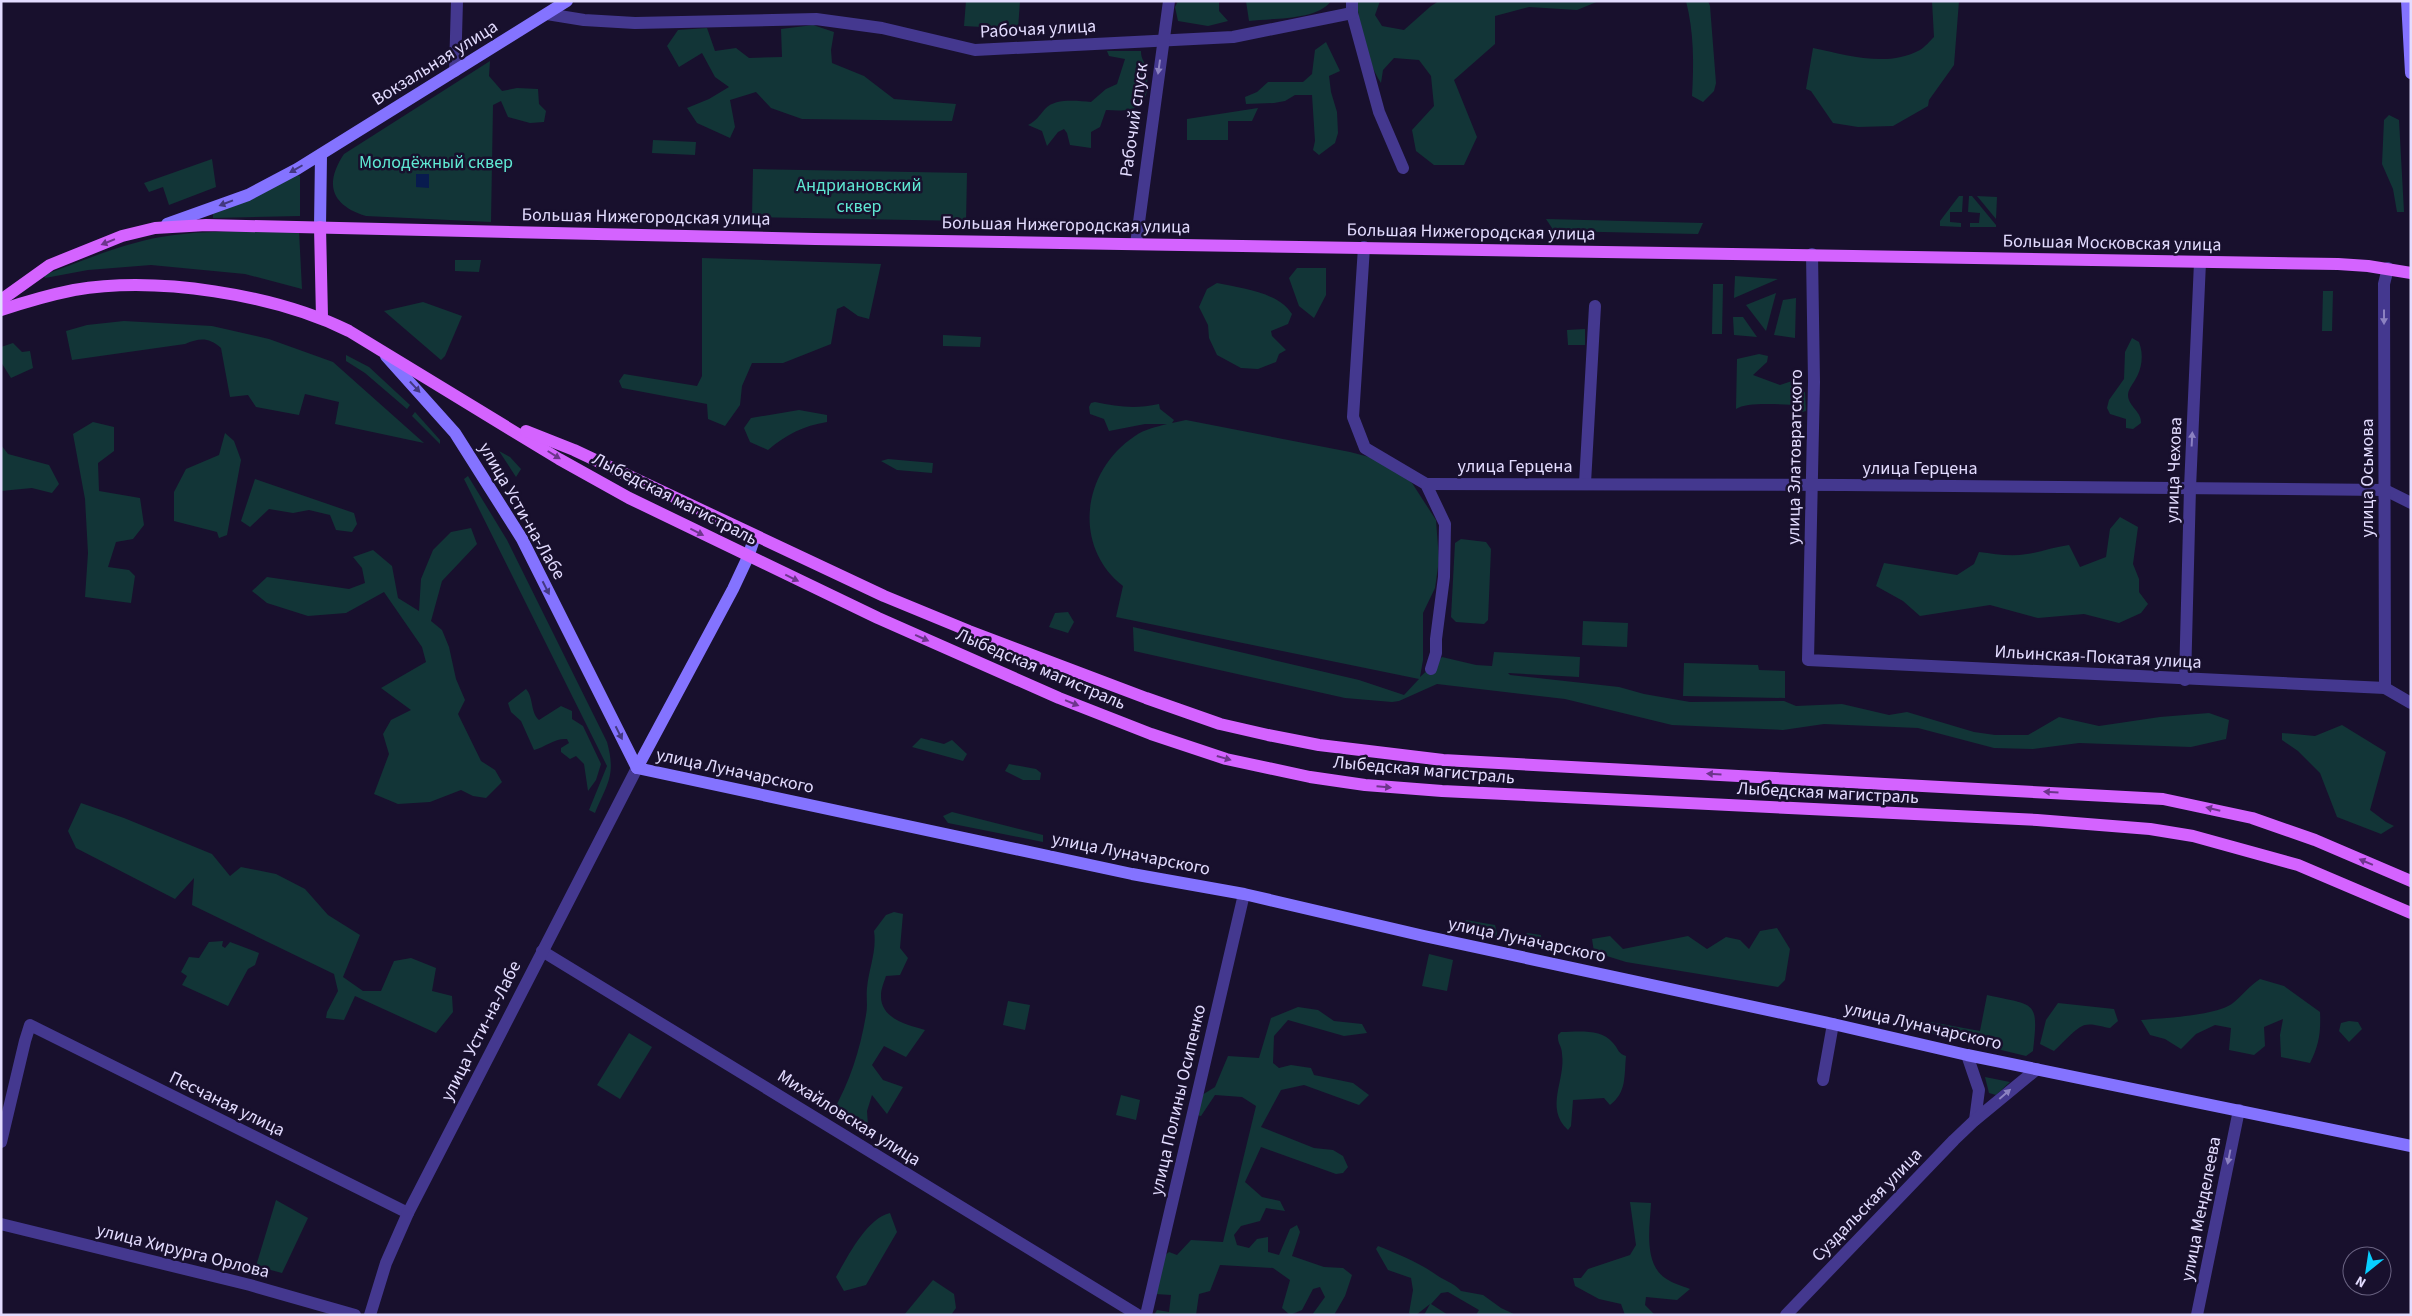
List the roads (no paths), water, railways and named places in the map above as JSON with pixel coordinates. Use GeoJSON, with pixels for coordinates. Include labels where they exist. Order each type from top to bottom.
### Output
{"type":"FeatureCollection","features":[{"type":"Feature","properties":{"kind":"main road","name":"Вокзальная улица"},"geometry":{"type":"LineString","coordinates":[[155,228],[186,219],[248,195],[321,155],[567,1]]}},
{"type":"Feature","properties":{"kind":"main road"},"geometry":{"type":"LineString","coordinates":[[2407,1],[2411,73]]}},
{"type":"Feature","properties":{"kind":"main road"},"geometry":{"type":"LineString","coordinates":[[1,310],[34,299],[76,290],[129,286],[177,288],[251,298],[322,317],[321,155]]}},
{"type":"Feature","properties":{"kind":"main road","name":"Большая Нижегородская улица"},"geometry":{"type":"LineString","coordinates":[[1,300],[50,265],[122,236],[155,228],[206,225],[1136,244],[1812,254]]}},
{"type":"Feature","properties":{"kind":"main road","name":"Большая Московская улица"},"geometry":{"type":"LineString","coordinates":[[1812,254],[2023,260],[2338,264],[2388,268],[2411,273]]}},
{"type":"Feature","properties":{"kind":"main road","name":"улица Усти-на-Лабе"},"geometry":{"type":"LineString","coordinates":[[322,317],[382,351],[455,433],[522,539],[636,768]]}},
{"type":"Feature","properties":{"kind":"main road","name":"Лыбедская магистраль"},"geometry":{"type":"LineString","coordinates":[[382,351],[498,420],[559,459],[630,498],[748,557],[878,618],[1087,709],[1151,734],[1226,759],[1301,775],[1365,785],[1442,792],[2037,820],[2150,829],[2193,836],[2298,865],[2411,913]]}},
{"type":"Feature","properties":{"kind":"main road","name":"Лыбедская магистраль"},"geometry":{"type":"LineString","coordinates":[[498,420],[574,450],[884,596],[970,631],[1220,724],[1319,745],[1444,760],[2163,799],[2252,818],[2315,840],[2411,881]]}},
{"type":"Feature","properties":{"kind":"main road","name":"улица Усти-на-Лабе"},"geometry":{"type":"LineString","coordinates":[[636,768],[748,557],[755,536]]}},
{"type":"Feature","properties":{"kind":"main road","name":"улица Луначарского"},"geometry":{"type":"LineString","coordinates":[[636,768],[1132,874],[1244,894],[1424,936],[1833,1024],[1967,1055],[2411,1146]]}},
{"type":"Feature","properties":{"kind":"street"},"geometry":{"type":"LineString","coordinates":[[455,71],[457,1]]}},
{"type":"Feature","properties":{"kind":"street","name":"Рабочий спуск"},"geometry":{"type":"LineString","coordinates":[[1136,244],[1163,40],[1170,1]]}},
{"type":"Feature","properties":{"kind":"street"},"geometry":{"type":"LineString","coordinates":[[1352,7],[1379,112],[1403,168]]}},
{"type":"Feature","properties":{"kind":"street","name":"Рабочая улица"},"geometry":{"type":"LineString","coordinates":[[547,14],[584,20],[635,23],[816,19],[882,28],[975,50],[1233,37],[1352,7]]}},
{"type":"Feature","properties":{"kind":"street"},"geometry":{"type":"LineString","coordinates":[[1364,248],[1353,417],[1365,448],[1426,484],[1445,524],[1444,578],[1436,653],[1431,669]]}},
{"type":"Feature","properties":{"kind":"street","name":"улица Златовратского"},"geometry":{"type":"LineString","coordinates":[[1808,660],[1814,382],[1812,254]]}},
{"type":"Feature","properties":{"kind":"street","name":"улица Чехова"},"geometry":{"type":"LineString","coordinates":[[2185,680],[2190,488],[2200,262]]}},
{"type":"Feature","properties":{"kind":"street","name":"улица Осьмова"},"geometry":{"type":"LineString","coordinates":[[2385,688],[2384,284],[2388,268]]}},
{"type":"Feature","properties":{"kind":"street"},"geometry":{"type":"LineString","coordinates":[[1586,483],[1595,306]]}},
{"type":"Feature","properties":{"kind":"street","name":"улица Герцена"},"geometry":{"type":"LineString","coordinates":[[1426,484],[1812,484],[2385,490],[2411,503]]}},
{"type":"Feature","properties":{"kind":"street","name":"Ильинская-Покатая улица"},"geometry":{"type":"LineString","coordinates":[[1808,660],[2185,680],[2385,688]]}},
{"type":"Feature","properties":{"kind":"street"},"geometry":{"type":"LineString","coordinates":[[2385,688],[2411,703]]}},
{"type":"Feature","properties":{"kind":"street","name":"улица Усти-на-Лабе"},"geometry":{"type":"LineString","coordinates":[[370,1315],[386,1263],[408,1213],[636,768]]}},
{"type":"Feature","properties":{"kind":"street","name":"улица Полины Осипенко"},"geometry":{"type":"LineString","coordinates":[[1146,1315],[1244,894]]}},
{"type":"Feature","properties":{"kind":"street","name":"Михайловская улица"},"geometry":{"type":"LineString","coordinates":[[542,951],[1138,1315]]}},
{"type":"Feature","properties":{"kind":"street"},"geometry":{"type":"LineString","coordinates":[[1823,1080],[1833,1024]]}},
{"type":"Feature","properties":{"kind":"street","name":"Песчаная улица"},"geometry":{"type":"LineString","coordinates":[[1,1142],[30,1026],[408,1213]]}},
{"type":"Feature","properties":{"kind":"street"},"geometry":{"type":"LineString","coordinates":[[1967,1055],[1979,1090],[1975,1120]]}},
{"type":"Feature","properties":{"kind":"street","name":"Суздальская улица"},"geometry":{"type":"LineString","coordinates":[[1786,1315],[1975,1120],[2037,1069]]}},
{"type":"Feature","properties":{"kind":"street","name":"улица Менделеева"},"geometry":{"type":"LineString","coordinates":[[2197,1315],[2239,1110]]}},
{"type":"Feature","properties":{"kind":"street","name":"улица Хирурга Орлова"},"geometry":{"type":"LineString","coordinates":[[1,1224],[250,1285],[354,1315]]}},
{"type":"Feature","properties":{"kind":"water"},"geometry":{"type":"Polygon","coordinates":[[[416,174],[429,174],[429,188],[416,187],[416,174]]]}},
{"type":"Feature","properties":{"kind":"park label","name":"Молодёжный сквер"},"geometry":{"type":"Point","coordinates":[436,162]}},
{"type":"Feature","properties":{"kind":"park label","name":"Андриановский сквер"},"geometry":{"type":"Point","coordinates":[859,195]}}]}
